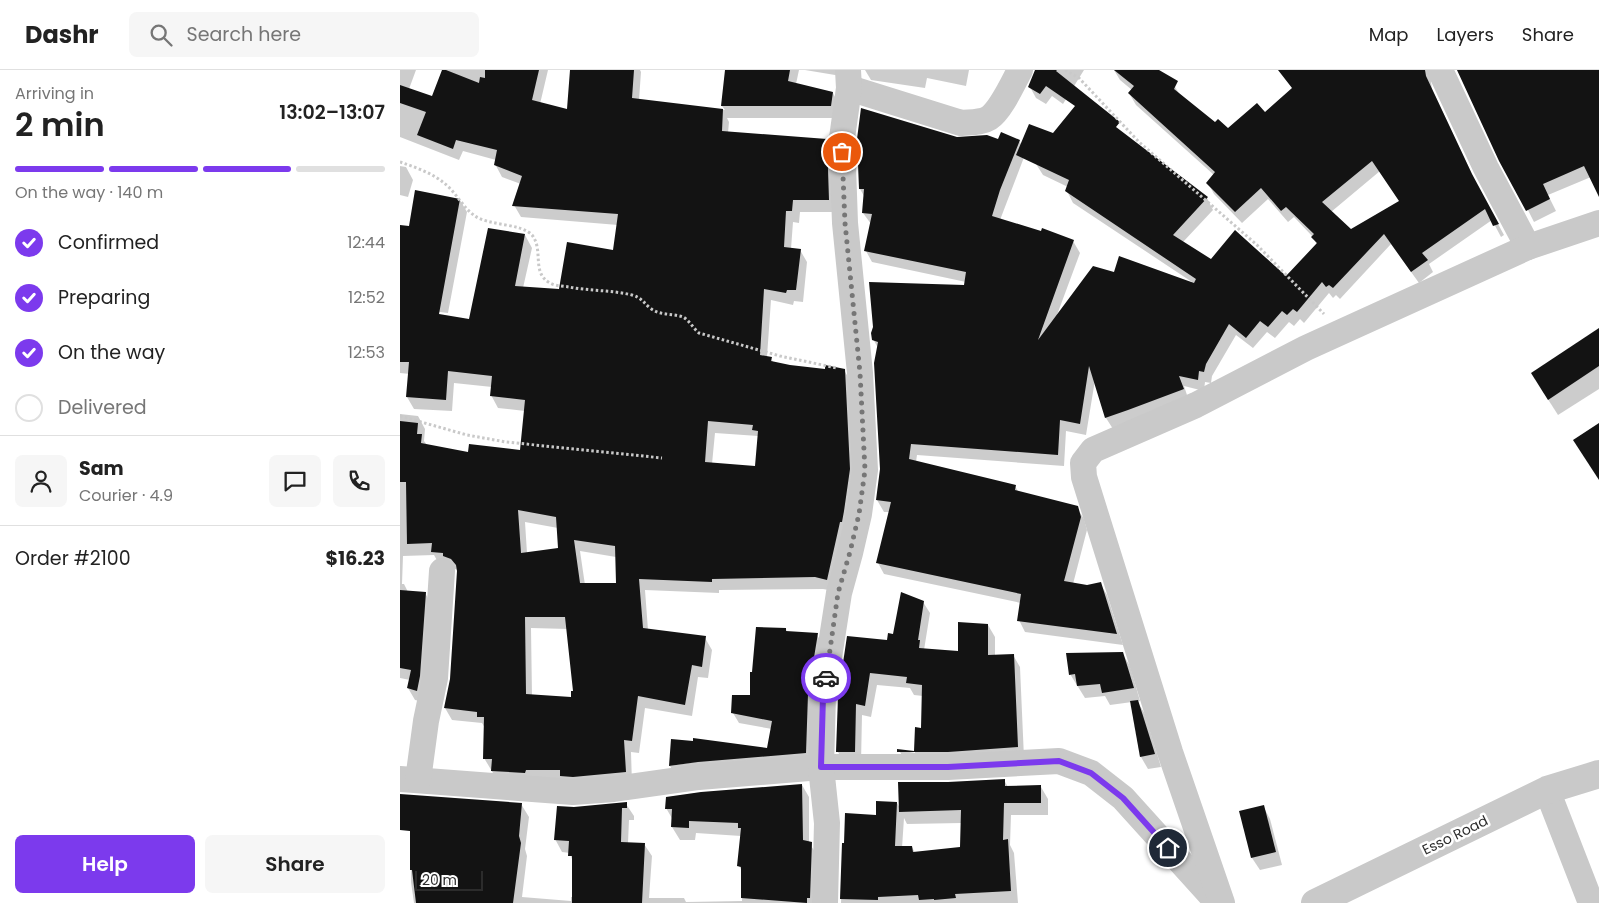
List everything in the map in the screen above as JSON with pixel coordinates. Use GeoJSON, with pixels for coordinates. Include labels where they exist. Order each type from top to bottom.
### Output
{"type":"FeatureCollection","features":[{"type":"Feature","properties":{"kind":"street"},"geometry":{"type":"LineString","coordinates":[[826,903],[827,823],[821,767],[823,696],[838,593],[859,514],[865,470],[860,373],[844,206],[842,138],[849,79],[961,123],[978,122],[989,118],[998,108],[1020,70]]}},
{"type":"Feature","properties":{"kind":"street"},"geometry":{"type":"LineString","coordinates":[[1440,70],[1486,168],[1528,247]]}},
{"type":"Feature","properties":{"kind":"street"},"geometry":{"type":"LineString","coordinates":[[1222,903],[1158,714],[1084,477],[1083,463],[1093,450],[1196,405],[1306,348],[1528,247],[1599,223]]}},
{"type":"Feature","properties":{"kind":"street"},"geometry":{"type":"LineString","coordinates":[[442,571],[435,678],[426,721],[409,779],[573,792],[614,789],[699,777],[821,767],[948,767],[1059,761],[1091,773],[1123,798],[1218,903]]}},
{"type":"Feature","properties":{"kind":"street","name":"Esso Road"},"geometry":{"type":"LineString","coordinates":[[1315,903],[1547,790],[1599,774]]}},
{"type":"Feature","properties":{"kind":"street"},"geometry":{"type":"LineString","coordinates":[[1547,790],[1591,903]]}},
{"type":"Feature","properties":{"kind":"path"},"geometry":{"type":"LineString","coordinates":[[1065,70],[1079,78],[1139,142],[1257,245],[1341,332]]}},
{"type":"Feature","properties":{"kind":"path"},"geometry":{"type":"LineString","coordinates":[[400,162],[430,174],[445,183],[476,217],[522,230],[532,235],[536,244],[539,270],[542,277],[552,284],[632,295],[642,299],[650,308],[666,315],[685,318],[692,328],[699,333],[780,356],[860,373]]}},
{"type":"Feature","properties":{"kind":"path"},"geometry":{"type":"LineString","coordinates":[[400,416],[467,435],[498,440],[662,458]]}},
{"type":"Feature","properties":{"kind":"building"},"geometry":{"type":"Polygon","coordinates":[[[442,70],[479,83],[480,77],[485,78],[485,70],[539,70],[532,100],[567,109],[570,70],[634,70],[632,98],[723,109],[722,131],[827,139],[829,200],[793,200],[792,211],[786,211],[784,247],[801,249],[796,290],[787,290],[786,293],[764,289],[760,355],[772,357],[771,361],[790,365],[825,369],[825,365],[845,369],[850,469],[842,522],[840,522],[827,580],[815,577],[712,579],[712,582],[639,579],[643,628],[706,636],[702,667],[692,665],[685,705],[638,696],[632,741],[624,740],[626,772],[573,777],[560,776],[560,770],[526,770],[525,773],[491,771],[492,759],[483,759],[484,717],[477,717],[477,712],[444,708],[450,679],[457,571],[456,565],[451,559],[443,556],[443,553],[431,552],[432,543],[407,544],[406,482],[400,482],[400,421],[418,423],[417,434],[422,434],[421,443],[468,452],[469,444],[520,450],[525,400],[490,396],[492,376],[448,371],[446,400],[406,397],[409,362],[400,362],[400,225],[409,226],[415,190],[460,199],[439,314],[469,319],[488,228],[525,234],[515,286],[559,289],[567,242],[613,250],[618,214],[512,206],[522,176],[494,165],[497,150],[456,140],[453,149],[417,135],[426,112],[400,103],[400,85],[432,96],[442,70]],[[708,421],[705,462],[755,466],[758,431],[752,430],[753,425],[708,421]],[[518,510],[521,553],[558,548],[556,517],[518,510]],[[574,540],[580,583],[616,583],[615,546],[574,540]],[[525,617],[526,694],[571,697],[571,691],[573,691],[565,617],[525,617]]]}},
{"type":"Feature","properties":{"kind":"building"},"geometry":{"type":"Polygon","coordinates":[[[725,70],[790,70],[788,81],[833,92],[831,106],[721,106],[725,70]]]}},
{"type":"Feature","properties":{"kind":"building"},"geometry":{"type":"Polygon","coordinates":[[[1035,70],[1057,70],[1120,122],[1116,127],[1208,197],[1173,235],[1211,259],[1235,230],[1286,276],[1317,243],[1311,237],[1314,234],[1286,207],[1281,211],[1261,188],[1235,212],[1206,183],[1215,172],[1128,93],[1134,86],[1114,70],[1159,70],[1178,81],[1174,89],[1215,122],[1218,119],[1228,128],[1257,103],[1265,112],[1292,88],[1278,70],[1425,70],[1426,76],[1472,174],[1499,224],[1493,226],[1485,209],[1422,253],[1428,260],[1411,272],[1384,234],[1333,288],[1329,285],[1326,287],[1322,282],[1297,312],[1293,309],[1287,315],[1282,311],[1268,327],[1260,321],[1246,338],[1229,324],[1206,364],[1204,372],[1199,371],[1198,380],[1179,376],[1184,389],[1105,418],[1089,366],[1080,424],[1060,420],[1058,455],[911,444],[909,459],[1016,485],[1015,490],[1078,506],[1081,517],[1064,581],[1087,585],[1101,582],[1117,634],[1017,621],[1021,594],[876,563],[891,502],[876,500],[880,469],[874,363],[878,342],[872,340],[871,333],[873,327],[869,282],[964,285],[966,272],[864,251],[872,214],[862,213],[864,189],[859,189],[857,139],[861,108],[957,137],[987,135],[998,139],[1001,132],[1020,140],[992,216],[1041,231],[1042,228],[1074,240],[1038,340],[1093,266],[1114,272],[1119,256],[1194,283],[1196,279],[1065,191],[1069,180],[1016,155],[1029,124],[1053,133],[1075,106],[1046,86],[1040,94],[1028,87],[1035,70]],[[1372,161],[1322,202],[1351,229],[1399,201],[1372,161]]]}},
{"type":"Feature","properties":{"kind":"building"},"geometry":{"type":"Polygon","coordinates":[[[1457,70],[1599,70],[1599,197],[1584,166],[1543,184],[1550,199],[1526,211],[1499,161],[1457,70]]]}},
{"type":"Feature","properties":{"kind":"building"},"geometry":{"type":"Polygon","coordinates":[[[1599,328],[1599,366],[1548,400],[1531,373],[1599,328]]]}},
{"type":"Feature","properties":{"kind":"building"},"geometry":{"type":"Polygon","coordinates":[[[1599,423],[1599,480],[1573,440],[1599,423]]]}},
{"type":"Feature","properties":{"kind":"building"},"geometry":{"type":"Polygon","coordinates":[[[400,590],[426,592],[420,676],[417,691],[407,688],[411,670],[400,668],[400,590]]]}},
{"type":"Feature","properties":{"kind":"building"},"geometry":{"type":"Polygon","coordinates":[[[901,592],[924,601],[918,640],[920,640],[919,648],[958,651],[958,622],[988,624],[988,655],[1014,654],[1018,747],[948,752],[897,752],[897,749],[914,751],[915,727],[921,728],[922,685],[906,683],[907,677],[870,673],[865,706],[856,704],[855,752],[836,752],[838,697],[847,636],[887,640],[888,633],[893,634],[901,592]]]}},
{"type":"Feature","properties":{"kind":"building"},"geometry":{"type":"Polygon","coordinates":[[[756,627],[786,628],[786,631],[818,633],[808,694],[806,753],[669,766],[671,739],[693,741],[693,738],[767,748],[772,721],[731,713],[732,695],[750,695],[750,672],[752,672],[756,627]]]}},
{"type":"Feature","properties":{"kind":"building"},"geometry":{"type":"Polygon","coordinates":[[[1123,652],[1134,688],[1102,693],[1100,684],[1077,686],[1075,674],[1069,675],[1066,653],[1123,652]]]}},
{"type":"Feature","properties":{"kind":"building"},"geometry":{"type":"Polygon","coordinates":[[[1138,700],[1155,754],[1140,757],[1130,701],[1138,700]]]}},
{"type":"Feature","properties":{"kind":"building"},"geometry":{"type":"Polygon","coordinates":[[[1005,779],[1005,786],[1041,785],[1041,803],[1004,803],[1003,840],[1008,839],[1011,891],[955,894],[956,898],[934,900],[919,900],[918,895],[878,897],[878,900],[840,899],[845,813],[876,815],[876,801],[897,802],[895,846],[912,846],[913,852],[960,847],[961,810],[899,812],[898,782],[1005,779]]]}},
{"type":"Feature","properties":{"kind":"building"},"geometry":{"type":"Polygon","coordinates":[[[802,784],[803,840],[812,842],[810,898],[807,898],[807,903],[741,898],[741,867],[737,866],[741,828],[738,828],[738,823],[689,821],[689,828],[671,827],[672,809],[665,809],[666,797],[701,792],[802,784]]]}},
{"type":"Feature","properties":{"kind":"building"},"geometry":{"type":"Polygon","coordinates":[[[400,794],[522,803],[519,836],[521,843],[513,903],[416,903],[412,870],[410,870],[410,831],[400,830],[400,794]]]}},
{"type":"Feature","properties":{"kind":"building"},"geometry":{"type":"Polygon","coordinates":[[[627,802],[627,808],[622,808],[621,842],[645,843],[642,903],[572,903],[572,856],[568,856],[569,841],[554,840],[557,806],[574,807],[627,802]]]}},
{"type":"Feature","properties":{"kind":"building"},"geometry":{"type":"Polygon","coordinates":[[[1264,805],[1276,852],[1251,858],[1239,811],[1264,805]]]}},
{"type":"Feature","properties":{"kind":"way so far"},"geometry":{"type":"LineString","coordinates":[[826,678],[838,593],[859,514],[865,470],[860,373],[845,223],[842,152]]}},
{"type":"Feature","properties":{"kind":"route"},"geometry":{"type":"LineString","coordinates":[[826,678],[823,696],[821,767],[948,767],[1059,761],[1091,773],[1123,798],[1168,848]]}}]}
